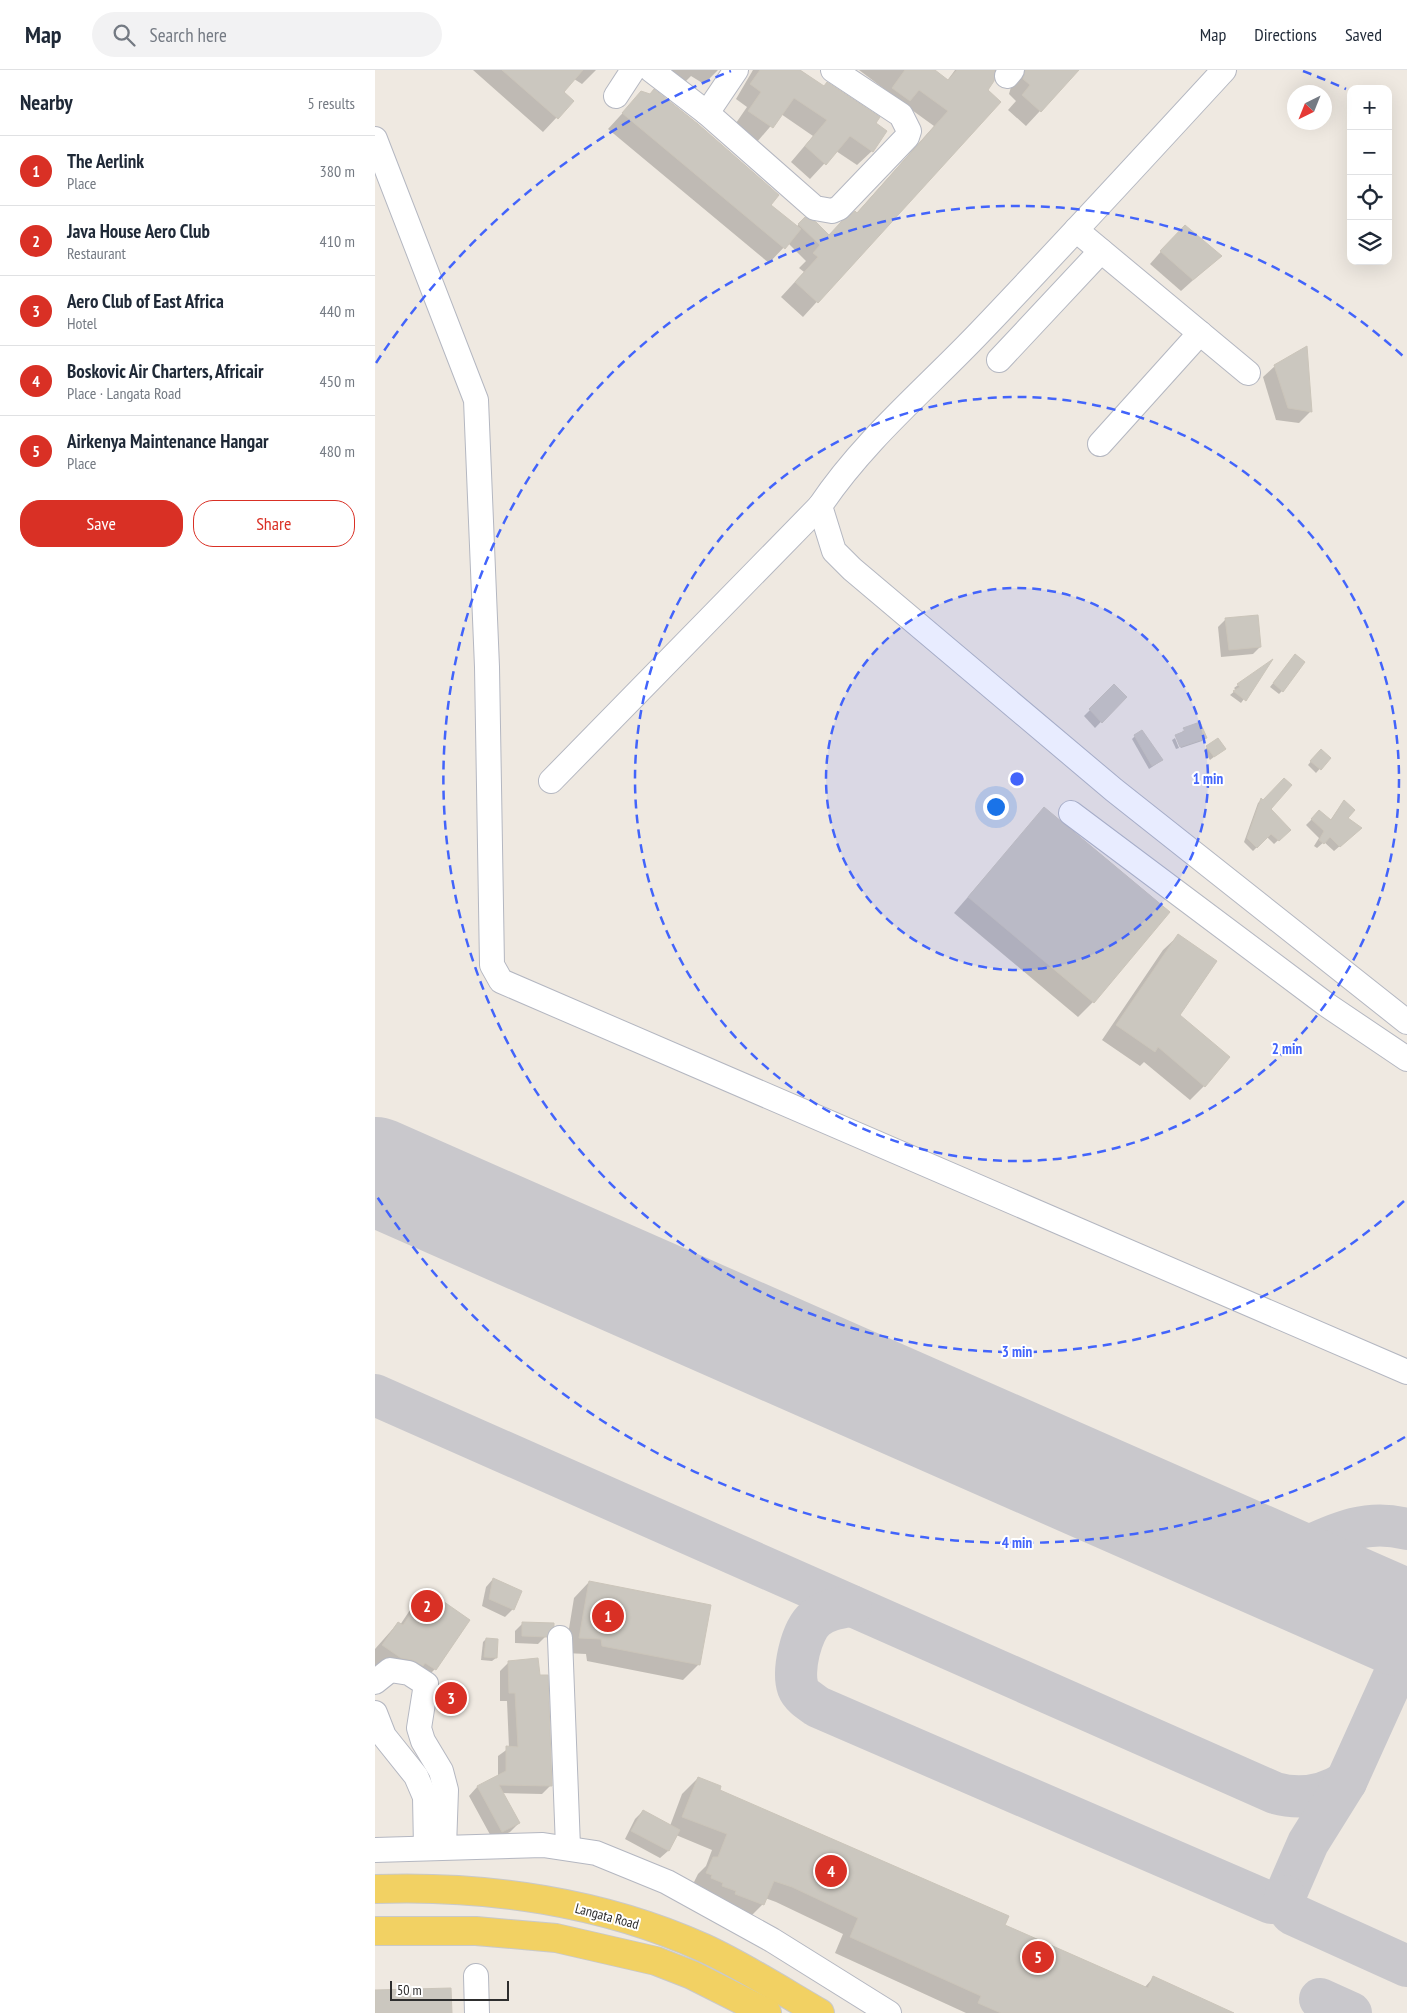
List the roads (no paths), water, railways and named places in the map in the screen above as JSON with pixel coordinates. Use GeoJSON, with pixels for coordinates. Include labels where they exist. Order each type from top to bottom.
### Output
{"type":"FeatureCollection","features":[{"type":"Feature","properties":{"kind":"main road","name":"Langata Road"},"geometry":{"type":"LineString","coordinates":[[375,1888],[409,1887],[496,1894],[546,1901],[608,1915],[669,1934],[704,1948],[738,1965],[820,2013]]}},
{"type":"Feature","properties":{"kind":"main road"},"geometry":{"type":"LineString","coordinates":[[375,1931],[476,1931],[555,1938],[656,1961],[692,1975],[767,2013]]}},
{"type":"Feature","properties":{"kind":"street"},"geometry":{"type":"LineString","coordinates":[[616,96],[633,70]]}},
{"type":"Feature","properties":{"kind":"street"},"geometry":{"type":"LineString","coordinates":[[651,70],[707,113],[815,208],[831,211],[839,208],[907,137],[909,132],[901,115],[833,70]]}},
{"type":"Feature","properties":{"kind":"street"},"geometry":{"type":"LineString","coordinates":[[707,113],[736,70]]}},
{"type":"Feature","properties":{"kind":"street"},"geometry":{"type":"LineString","coordinates":[[551,781],[820,506],[844,472],[1076,230],[1224,70]]}},
{"type":"Feature","properties":{"kind":"street"},"geometry":{"type":"LineString","coordinates":[[375,139],[476,400],[487,667],[492,965],[501,981],[1407,1372]]}},
{"type":"Feature","properties":{"kind":"street"},"geometry":{"type":"LineString","coordinates":[[1076,230],[1248,373]]}},
{"type":"Feature","properties":{"kind":"street"},"geometry":{"type":"LineString","coordinates":[[999,360],[1101,251]]}},
{"type":"Feature","properties":{"kind":"street"},"geometry":{"type":"LineString","coordinates":[[1100,444],[1200,333]]}},
{"type":"Feature","properties":{"kind":"street"},"geometry":{"type":"LineString","coordinates":[[820,506],[834,551],[852,569],[1114,790],[1407,1022]]}},
{"type":"Feature","properties":{"kind":"street"},"geometry":{"type":"LineString","coordinates":[[1071,813],[1327,1005],[1407,1059]]}},
{"type":"Feature","properties":{"kind":"street"},"geometry":{"type":"LineString","coordinates":[[560,1638],[568,1847]]}},
{"type":"Feature","properties":{"kind":"street"},"geometry":{"type":"LineString","coordinates":[[375,1682],[390,1670],[409,1673],[426,1684],[419,1728],[423,1741],[441,1771],[445,1790],[435,1847]]}},
{"type":"Feature","properties":{"kind":"street"},"geometry":{"type":"LineString","coordinates":[[375,1713],[384,1736],[416,1776],[425,1797],[435,1847]]}},
{"type":"Feature","properties":{"kind":"street"},"geometry":{"type":"LineString","coordinates":[[375,1850],[543,1845],[568,1847],[596,1853],[667,1882],[772,1940],[889,2013]]}},
{"type":"Feature","properties":{"kind":"street"},"geometry":{"type":"LineString","coordinates":[[476,1976],[477,2013]]}},
{"type":"Feature","properties":{"kind":"place","name":"Java House Aero Club"},"geometry":{"type":"Point","coordinates":[427,1606]}},
{"type":"Feature","properties":{"kind":"place","name":"The Aerlink"},"geometry":{"type":"Point","coordinates":[608,1616]}},
{"type":"Feature","properties":{"kind":"place","name":"Aero Club of East Africa"},"geometry":{"type":"Point","coordinates":[451,1698]}},
{"type":"Feature","properties":{"kind":"place","name":"Boskovic Air Charters, Africair"},"geometry":{"type":"Point","coordinates":[831,1871]}},
{"type":"Feature","properties":{"kind":"place","name":"Airkenya Maintenance Hangar"},"geometry":{"type":"Point","coordinates":[1038,1957]}}]}
